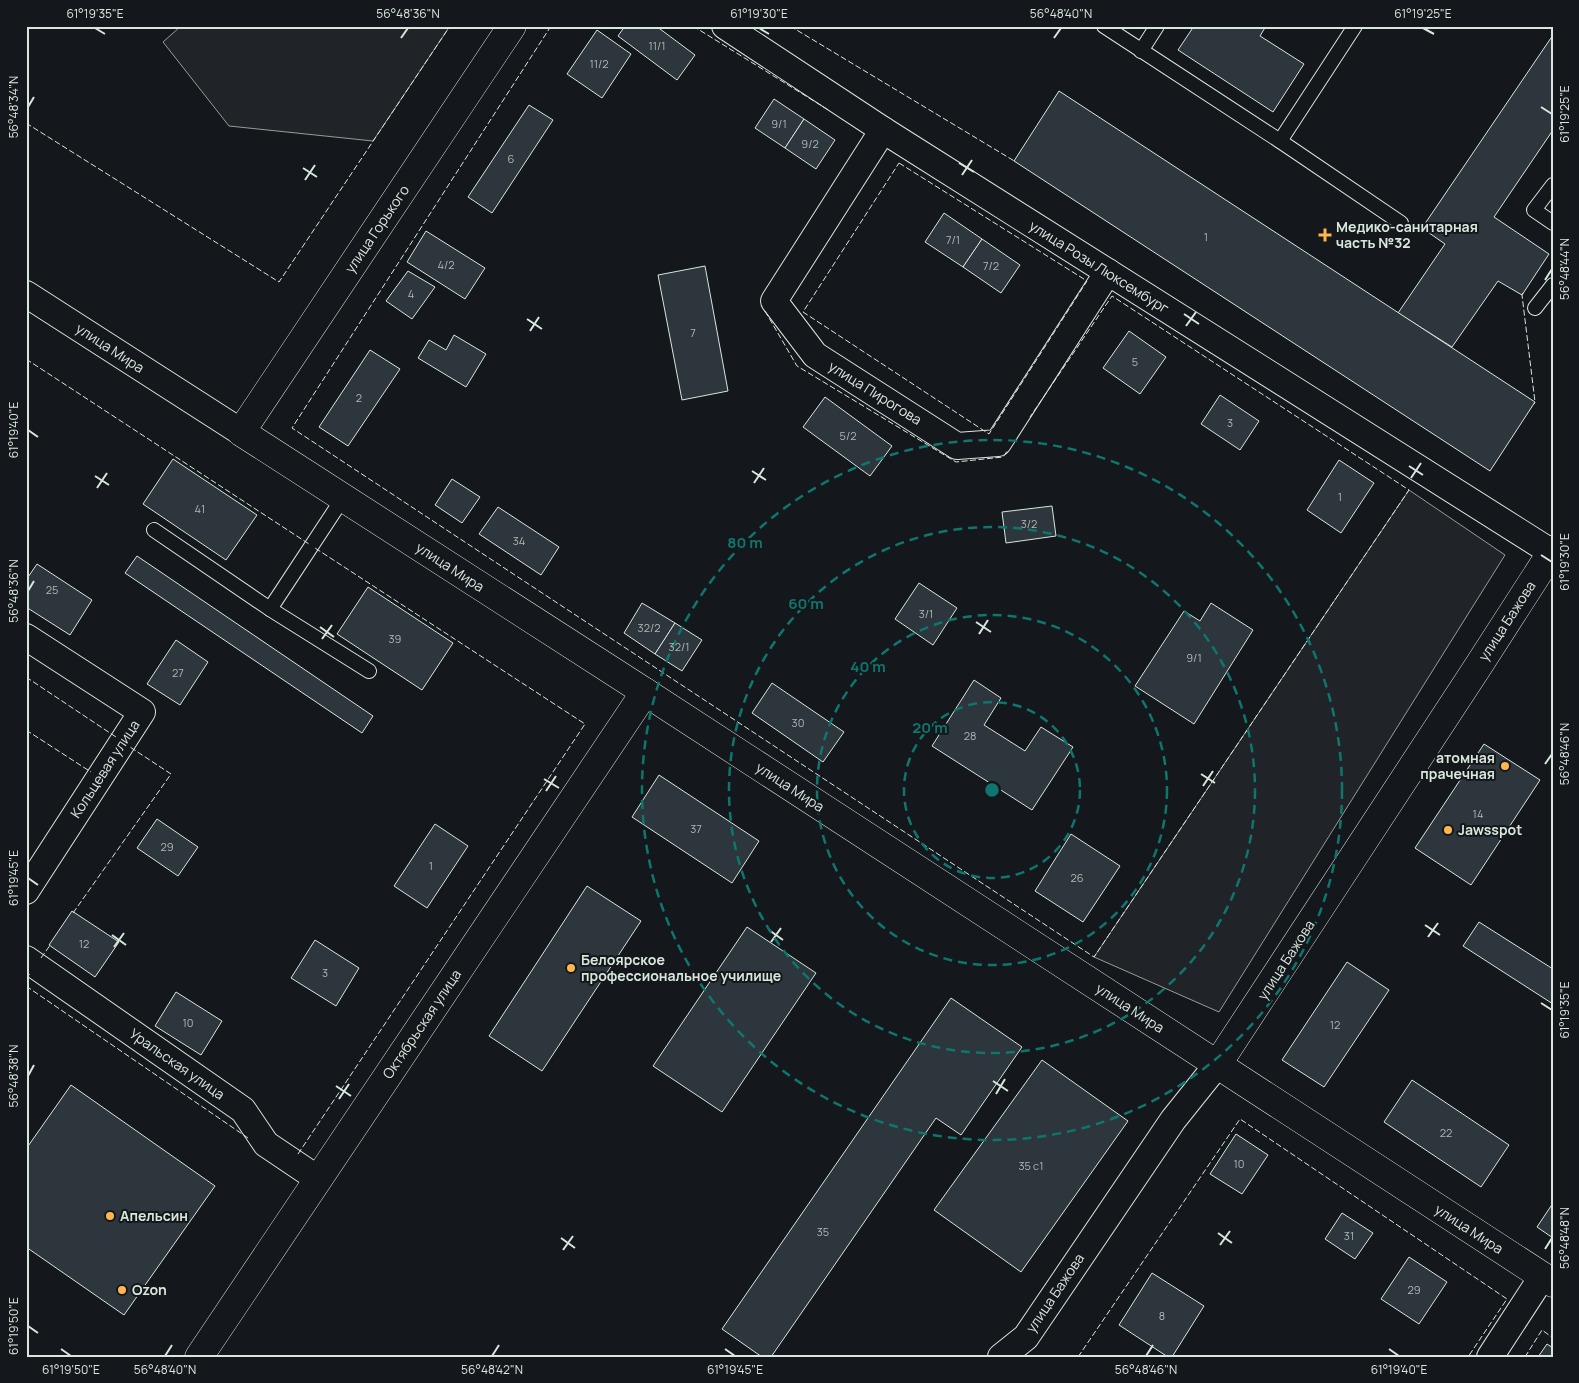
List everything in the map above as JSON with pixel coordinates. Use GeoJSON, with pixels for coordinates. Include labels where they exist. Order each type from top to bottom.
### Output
{"type":"FeatureCollection","features":[{"type":"Feature","properties":{"kind":"street","name":"улица Горького"},"geometry":{"type":"LineString","coordinates":[[241,432],[512,26]]}},
{"type":"Feature","properties":{"kind":"street","name":"улица Розы Люксембург"},"geometry":{"type":"LineString","coordinates":[[725,26],[884,130],[1552,551]]}},
{"type":"Feature","properties":{"kind":"street","name":"улица Пирогова"},"geometry":{"type":"LineString","coordinates":[[884,130],[774,302],[815,355],[957,446],[998,443],[1108,272]]}},
{"type":"Feature","properties":{"kind":"street","name":"улица Мира"},"geometry":{"type":"LineString","coordinates":[[26,294],[645,692],[1548,1280]]}},
{"type":"Feature","properties":{"kind":"street","name":"улица Бажова"},"geometry":{"type":"LineString","coordinates":[[1001,1357],[1026,1337],[1173,1120],[1217,1065],[1478,668],[1552,551]]}},
{"type":"Feature","properties":{"kind":"street","name":"Кольцевая улица"},"geometry":{"type":"LineString","coordinates":[[26,637],[142,712],[26,891]]}},
{"type":"Feature","properties":{"kind":"street","name":"Октябрьская улица"},"geometry":{"type":"LineString","coordinates":[[199,1357],[645,692]]}},
{"type":"Feature","properties":{"kind":"street","name":"Уральская улица"},"geometry":{"type":"LineString","coordinates":[[26,959],[242,1110],[266,1144],[318,1179]]}},
{"type":"Feature","properties":{"kind":"street"},"geometry":{"type":"LineString","coordinates":[[1490,1357],[1548,1280]]}},
{"type":"Feature","properties":{"kind":"lane"},"geometry":{"type":"LineString","coordinates":[[1104,26],[1280,140],[1400,223]]}},
{"type":"Feature","properties":{"kind":"lane"},"geometry":{"type":"LineString","coordinates":[[1141,51],[1157,26]]}},
{"type":"Feature","properties":{"kind":"lane"},"geometry":{"type":"LineString","coordinates":[[1280,140],[1356,26]]}},
{"type":"Feature","properties":{"kind":"lane"},"geometry":{"type":"LineString","coordinates":[[1553,185],[1534,210],[1553,223]]}},
{"type":"Feature","properties":{"kind":"lane"},"geometry":{"type":"LineString","coordinates":[[1535,308],[1553,285]]}},
{"type":"Feature","properties":{"kind":"lane"},"geometry":{"type":"LineString","coordinates":[[270,609],[343,498]]}},
{"type":"Feature","properties":{"kind":"lane"},"geometry":{"type":"LineString","coordinates":[[154,530],[270,609],[369,671]]}},
{"type":"Feature","properties":{"kind":"shaded area"},"geometry":{"type":"Polygon","coordinates":[[[181,26],[450,26],[373,141],[229,126],[163,42],[181,26]]]}},
{"type":"Feature","properties":{"kind":"shaded area"},"geometry":{"type":"Polygon","coordinates":[[[1409,490],[1505,555],[1219,1012],[1094,957],[1409,490]]]}},
{"type":"Feature","properties":{"kind":"building"},"geometry":{"type":"Polygon","coordinates":[[[625,26],[656,26],[695,55],[677,80],[618,36],[625,26]]]}},
{"type":"Feature","properties":{"kind":"building"},"geometry":{"type":"Polygon","coordinates":[[[1194,26],[1266,26],[1260,36],[1304,64],[1273,112],[1178,50],[1194,26]]]}},
{"type":"Feature","properties":{"kind":"building"},"geometry":{"type":"Polygon","coordinates":[[[597,30],[631,54],[602,98],[567,74],[597,30]]]}},
{"type":"Feature","properties":{"kind":"building"},"geometry":{"type":"Polygon","coordinates":[[[1553,35],[1553,130],[1494,217],[1549,254],[1522,295],[1498,281],[1452,347],[1398,313],[1445,244],[1422,228],[1553,35]]]}},
{"type":"Feature","properties":{"kind":"building"},"geometry":{"type":"Polygon","coordinates":[[[1059,91],[1535,402],[1490,471],[1014,161],[1059,91]]]}},
{"type":"Feature","properties":{"kind":"building"},"geometry":{"type":"Polygon","coordinates":[[[774,99],[804,119],[785,148],[755,128],[774,99]]]}},
{"type":"Feature","properties":{"kind":"building"},"geometry":{"type":"Polygon","coordinates":[[[529,105],[553,120],[492,213],[468,197],[529,105]]]}},
{"type":"Feature","properties":{"kind":"building"},"geometry":{"type":"Polygon","coordinates":[[[804,119],[835,140],[816,169],[785,148],[804,119]]]}},
{"type":"Feature","properties":{"kind":"building"},"geometry":{"type":"Polygon","coordinates":[[[944,213],[982,239],[963,267],[925,242],[944,213]]]}},
{"type":"Feature","properties":{"kind":"building"},"geometry":{"type":"Polygon","coordinates":[[[426,231],[485,268],[465,299],[407,262],[426,231]]]}},
{"type":"Feature","properties":{"kind":"building"},"geometry":{"type":"Polygon","coordinates":[[[982,239],[1020,265],[1001,293],[963,267],[982,239]]]}},
{"type":"Feature","properties":{"kind":"building"},"geometry":{"type":"Polygon","coordinates":[[[705,266],[728,391],[682,400],[658,275],[705,266]]]}},
{"type":"Feature","properties":{"kind":"building"},"geometry":{"type":"Polygon","coordinates":[[[408,271],[435,287],[412,319],[386,301],[408,271]]]}},
{"type":"Feature","properties":{"kind":"building"},"geometry":{"type":"Polygon","coordinates":[[[1129,331],[1166,357],[1140,394],[1103,368],[1129,331]]]}},
{"type":"Feature","properties":{"kind":"building"},"geometry":{"type":"Polygon","coordinates":[[[454,335],[486,354],[466,387],[418,358],[429,340],[446,350],[454,335]]]}},
{"type":"Feature","properties":{"kind":"building"},"geometry":{"type":"Polygon","coordinates":[[[370,350],[400,369],[348,446],[319,427],[370,350]]]}},
{"type":"Feature","properties":{"kind":"building"},"geometry":{"type":"Polygon","coordinates":[[[1220,395],[1259,421],[1240,450],[1201,424],[1220,395]]]}},
{"type":"Feature","properties":{"kind":"building"},"geometry":{"type":"Polygon","coordinates":[[[825,397],[892,446],[870,476],[803,427],[825,397]]]}},
{"type":"Feature","properties":{"kind":"building"},"geometry":{"type":"Polygon","coordinates":[[[173,459],[257,515],[226,560],[143,504],[173,459]]]}},
{"type":"Feature","properties":{"kind":"building"},"geometry":{"type":"Polygon","coordinates":[[[1339,460],[1374,483],[1341,533],[1307,510],[1339,460]]]}},
{"type":"Feature","properties":{"kind":"building"},"geometry":{"type":"Polygon","coordinates":[[[452,479],[480,497],[462,523],[435,505],[452,479]]]}},
{"type":"Feature","properties":{"kind":"building"},"geometry":{"type":"Polygon","coordinates":[[[1052,506],[1056,536],[1006,543],[1002,512],[1052,506]]]}},
{"type":"Feature","properties":{"kind":"building"},"geometry":{"type":"Polygon","coordinates":[[[498,507],[559,547],[541,575],[479,534],[498,507]]]}},
{"type":"Feature","properties":{"kind":"building"},"geometry":{"type":"Polygon","coordinates":[[[137,556],[373,716],[362,733],[125,573],[137,556]]]}},
{"type":"Feature","properties":{"kind":"building"},"geometry":{"type":"Polygon","coordinates":[[[37,564],[92,600],[70,635],[26,607],[26,580],[37,564]]]}},
{"type":"Feature","properties":{"kind":"building"},"geometry":{"type":"Polygon","coordinates":[[[919,583],[957,608],[933,645],[895,619],[919,583]]]}},
{"type":"Feature","properties":{"kind":"building"},"geometry":{"type":"Polygon","coordinates":[[[368,587],[453,643],[422,690],[337,634],[368,587]]]}},
{"type":"Feature","properties":{"kind":"building"},"geometry":{"type":"Polygon","coordinates":[[[642,603],[675,623],[655,654],[624,633],[642,603]]]}},
{"type":"Feature","properties":{"kind":"building"},"geometry":{"type":"Polygon","coordinates":[[[1211,603],[1253,630],[1194,724],[1135,686],[1184,611],[1200,621],[1211,603]]]}},
{"type":"Feature","properties":{"kind":"building"},"geometry":{"type":"Polygon","coordinates":[[[675,623],[702,640],[682,671],[655,654],[675,623]]]}},
{"type":"Feature","properties":{"kind":"building"},"geometry":{"type":"Polygon","coordinates":[[[176,640],[208,662],[180,705],[147,684],[176,640]]]}},
{"type":"Feature","properties":{"kind":"building"},"geometry":{"type":"Polygon","coordinates":[[[974,680],[1001,698],[984,725],[1025,751],[1041,727],[1073,747],[1032,810],[932,746],[974,680]]]}},
{"type":"Feature","properties":{"kind":"building"},"geometry":{"type":"Polygon","coordinates":[[[772,683],[844,732],[823,762],[752,713],[772,683]]]}},
{"type":"Feature","properties":{"kind":"building"},"geometry":{"type":"Polygon","coordinates":[[[1484,744],[1540,780],[1471,885],[1415,848],[1484,744]]]}},
{"type":"Feature","properties":{"kind":"building"},"geometry":{"type":"Polygon","coordinates":[[[659,775],[759,841],[732,883],[632,817],[659,775]]]}},
{"type":"Feature","properties":{"kind":"building"},"geometry":{"type":"Polygon","coordinates":[[[157,819],[198,847],[178,876],[137,848],[157,819]]]}},
{"type":"Feature","properties":{"kind":"building"},"geometry":{"type":"Polygon","coordinates":[[[435,824],[468,846],[427,908],[394,886],[435,824]]]}},
{"type":"Feature","properties":{"kind":"building"},"geometry":{"type":"Polygon","coordinates":[[[1071,834],[1120,866],[1083,922],[1035,891],[1071,834]]]}},
{"type":"Feature","properties":{"kind":"building"},"geometry":{"type":"Polygon","coordinates":[[[587,886],[641,921],[542,1071],[489,1036],[587,886]]]}},
{"type":"Feature","properties":{"kind":"building"},"geometry":{"type":"Polygon","coordinates":[[[72,911],[119,942],[95,977],[49,945],[72,911]]]}},
{"type":"Feature","properties":{"kind":"building"},"geometry":{"type":"Polygon","coordinates":[[[1479,922],[1553,969],[1553,1004],[1463,946],[1479,922]]]}},
{"type":"Feature","properties":{"kind":"building"},"geometry":{"type":"Polygon","coordinates":[[[747,927],[816,973],[722,1112],[653,1066],[747,927]]]}},
{"type":"Feature","properties":{"kind":"building"},"geometry":{"type":"Polygon","coordinates":[[[315,940],[359,968],[336,1006],[291,978],[315,940]]]}},
{"type":"Feature","properties":{"kind":"building"},"geometry":{"type":"Polygon","coordinates":[[[1347,962],[1389,990],[1324,1087],[1282,1060],[1347,962]]]}},
{"type":"Feature","properties":{"kind":"building"},"geometry":{"type":"Polygon","coordinates":[[[176,992],[222,1021],[201,1055],[155,1026],[176,992]]]}},
{"type":"Feature","properties":{"kind":"building"},"geometry":{"type":"Polygon","coordinates":[[[951,998],[1022,1047],[961,1135],[936,1118],[771,1357],[762,1357],[722,1329],[951,998]]]}},
{"type":"Feature","properties":{"kind":"building"},"geometry":{"type":"Polygon","coordinates":[[[1042,1060],[1128,1121],[1021,1272],[934,1210],[1042,1060]]]}},
{"type":"Feature","properties":{"kind":"building"},"geometry":{"type":"Polygon","coordinates":[[[1412,1080],[1509,1145],[1481,1187],[1384,1122],[1412,1080]]]}},
{"type":"Feature","properties":{"kind":"building","name":"Апельсин"},"geometry":{"type":"Polygon","coordinates":[[[71,1085],[215,1186],[124,1315],[26,1247],[26,1149],[71,1085]]]}},
{"type":"Feature","properties":{"kind":"building"},"geometry":{"type":"Polygon","coordinates":[[[1236,1134],[1268,1155],[1242,1194],[1210,1174],[1236,1134]]]}},
{"type":"Feature","properties":{"kind":"building"},"geometry":{"type":"Polygon","coordinates":[[[1553,1203],[1553,1238],[1537,1227],[1553,1203]]]}},
{"type":"Feature","properties":{"kind":"building"},"geometry":{"type":"Polygon","coordinates":[[[1342,1213],[1373,1233],[1355,1259],[1325,1239],[1342,1213]]]}},
{"type":"Feature","properties":{"kind":"building"},"geometry":{"type":"Polygon","coordinates":[[[1409,1257],[1447,1282],[1419,1324],[1381,1299],[1409,1257]]]}},
{"type":"Feature","properties":{"kind":"building"},"geometry":{"type":"Polygon","coordinates":[[[1152,1273],[1204,1306],[1172,1357],[1168,1357],[1119,1325],[1152,1273]]]}},
{"type":"Feature","properties":{"kind":"building"},"geometry":{"type":"Polygon","coordinates":[[[1547,1344],[1553,1348],[1553,1357],[1538,1357],[1547,1344]]]}},
{"type":"Feature","properties":{"kind":"fence"},"geometry":{"type":"LineString","coordinates":[[26,123],[279,282],[450,26]]}},
{"type":"Feature","properties":{"kind":"fence"},"geometry":{"type":"LineString","coordinates":[[551,26],[292,428],[1094,957],[1409,490],[1112,296],[1030,417]]}},
{"type":"Feature","properties":{"kind":"fence"},"geometry":{"type":"LineString","coordinates":[[693,26],[830,111]]}},
{"type":"Feature","properties":{"kind":"fence"},"geometry":{"type":"LineString","coordinates":[[790,26],[1016,162]]}},
{"type":"Feature","properties":{"kind":"fence"},"geometry":{"type":"LineString","coordinates":[[899,163],[1087,281],[989,434],[803,312],[899,163]]}},
{"type":"Feature","properties":{"kind":"fence"},"geometry":{"type":"LineString","coordinates":[[1523,293],[1534,404]]}},
{"type":"Feature","properties":{"kind":"fence"},"geometry":{"type":"LineString","coordinates":[[765,311],[797,366],[956,462],[1003,457],[1008,450]]}},
{"type":"Feature","properties":{"kind":"fence"},"geometry":{"type":"LineString","coordinates":[[26,359],[309,544]]}},
{"type":"Feature","properties":{"kind":"fence"},"geometry":{"type":"LineString","coordinates":[[298,1154],[585,724],[315,548]]}},
{"type":"Feature","properties":{"kind":"fence"},"geometry":{"type":"LineString","coordinates":[[26,677],[116,737]]}},
{"type":"Feature","properties":{"kind":"fence"},"geometry":{"type":"LineString","coordinates":[[26,730],[91,772]]}},
{"type":"Feature","properties":{"kind":"fence"},"geometry":{"type":"LineString","coordinates":[[73,913],[171,774],[130,747]]}},
{"type":"Feature","properties":{"kind":"fence"},"geometry":{"type":"LineString","coordinates":[[41,958],[51,944]]}},
{"type":"Feature","properties":{"kind":"fence"},"geometry":{"type":"LineString","coordinates":[[26,979],[31,972]]}},
{"type":"Feature","properties":{"kind":"fence"},"geometry":{"type":"LineString","coordinates":[[26,986],[248,1138]]}},
{"type":"Feature","properties":{"kind":"fence"},"geometry":{"type":"LineString","coordinates":[[1078,1357],[1240,1119],[1507,1299],[1468,1357]]}},
{"type":"Feature","properties":{"kind":"fence"},"geometry":{"type":"LineString","coordinates":[[1525,1357],[1542,1330],[1553,1338]]}},
{"type":"Feature","properties":{"kind":"place","name":"Медико-санитарная часть №32"},"geometry":{"type":"Point","coordinates":[1325,235]}},
{"type":"Feature","properties":{"kind":"place","name":"атомная прачечная"},"geometry":{"type":"Point","coordinates":[1505,766]}},
{"type":"Feature","properties":{"kind":"place","name":"Jawsspot"},"geometry":{"type":"Point","coordinates":[1448,830]}},
{"type":"Feature","properties":{"kind":"place","name":"Белоярское профессиональное училище"},"geometry":{"type":"Point","coordinates":[571,968]}},
{"type":"Feature","properties":{"kind":"place","name":"Апельсин"},"geometry":{"type":"Point","coordinates":[110,1216]}},
{"type":"Feature","properties":{"kind":"place","name":"Ozon"},"geometry":{"type":"Point","coordinates":[122,1290]}}]}
